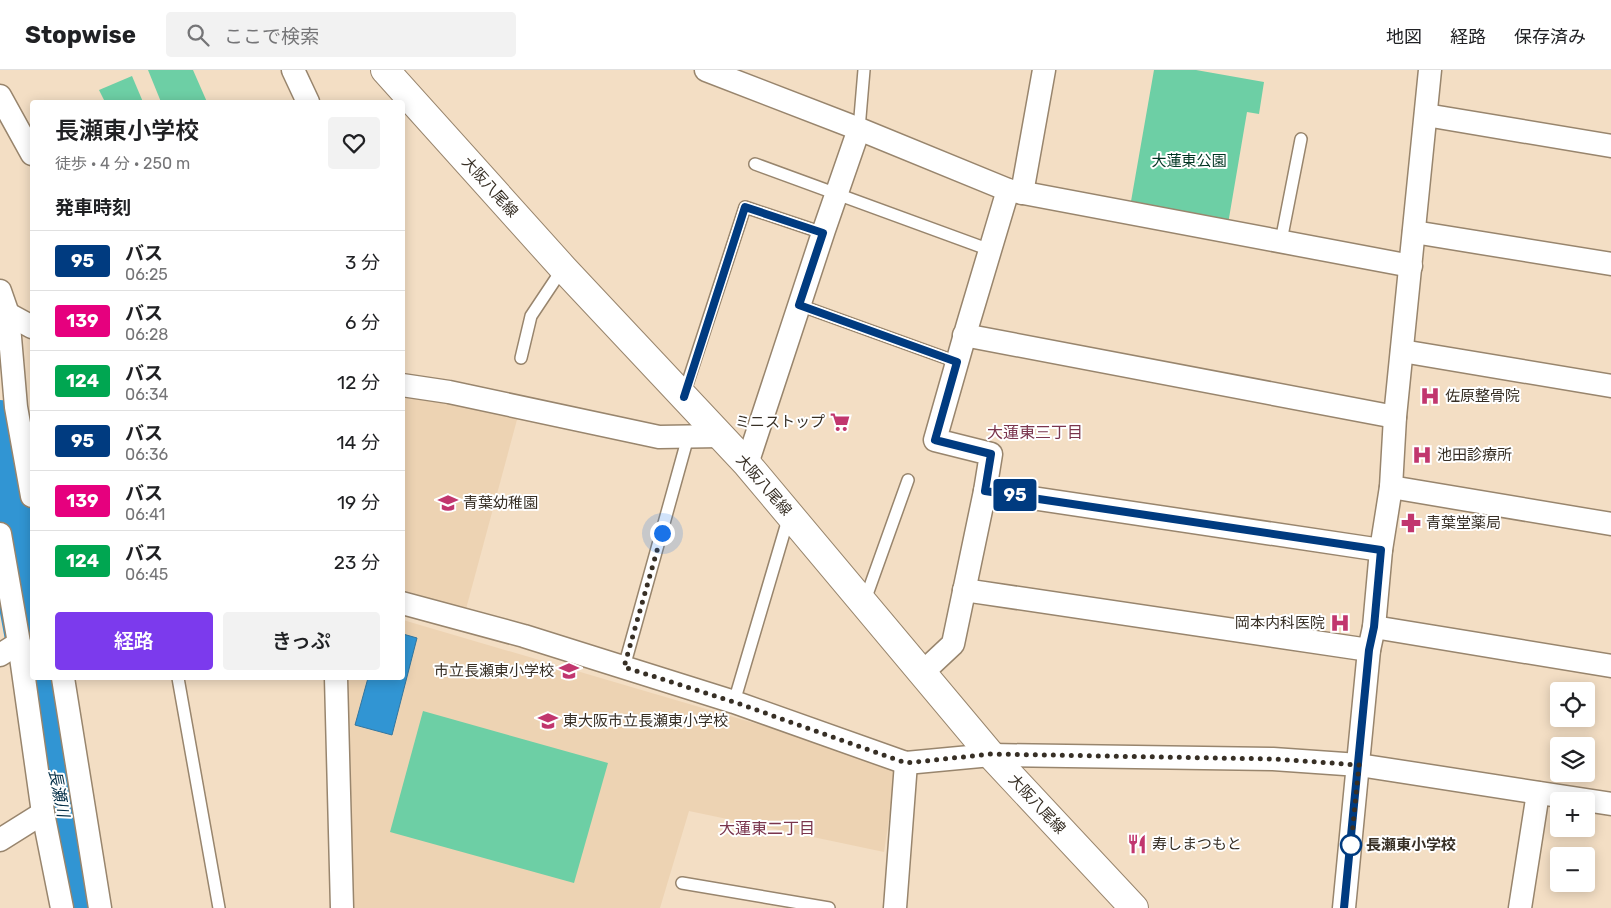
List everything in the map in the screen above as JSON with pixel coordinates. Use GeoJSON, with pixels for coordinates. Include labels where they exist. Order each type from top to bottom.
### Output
{"type":"FeatureCollection","features":[{"type":"Feature","properties":{"kind":"main road","name":"大阪八尾線"},"geometry":{"type":"LineString","coordinates":[[385,70],[563,268],[746,464],[991,754],[1134,908]]}},
{"type":"Feature","properties":{"kind":"street"},"geometry":{"type":"LineString","coordinates":[[294,70],[307,100]]}},
{"type":"Feature","properties":{"kind":"street"},"geometry":{"type":"LineString","coordinates":[[706,70],[1015,191],[1411,266]]}},
{"type":"Feature","properties":{"kind":"street"},"geometry":{"type":"LineString","coordinates":[[922,673],[953,644],[991,454],[935,440],[990,250],[1015,191],[1044,70]]}},
{"type":"Feature","properties":{"kind":"street"},"geometry":{"type":"LineString","coordinates":[[1344,908],[1369,650],[1374,627],[1381,550],[1391,487],[1402,351],[1430,70]]}},
{"type":"Feature","properties":{"kind":"street"},"geometry":{"type":"LineString","coordinates":[[0,96],[30,150]]}},
{"type":"Feature","properties":{"kind":"street"},"geometry":{"type":"LineString","coordinates":[[1426,115],[1611,146]]}},
{"type":"Feature","properties":{"kind":"street"},"geometry":{"type":"LineString","coordinates":[[746,464],[859,129]]}},
{"type":"Feature","properties":{"kind":"street"},"geometry":{"type":"LineString","coordinates":[[1414,232],[1611,264]]}},
{"type":"Feature","properties":{"kind":"street"},"geometry":{"type":"LineString","coordinates":[[0,291],[16,406],[30,485]]}},
{"type":"Feature","properties":{"kind":"street"},"geometry":{"type":"LineString","coordinates":[[4,314],[30,326]]}},
{"type":"Feature","properties":{"kind":"street"},"geometry":{"type":"LineString","coordinates":[[964,336],[1396,417]]}},
{"type":"Feature","properties":{"kind":"street"},"geometry":{"type":"LineString","coordinates":[[1402,351],[1611,386]]}},
{"type":"Feature","properties":{"kind":"street"},"geometry":{"type":"LineString","coordinates":[[405,385],[449,392],[659,437],[720,436]]}},
{"type":"Feature","properties":{"kind":"street"},"geometry":{"type":"LineString","coordinates":[[1391,487],[1611,524]]}},
{"type":"Feature","properties":{"kind":"street"},"geometry":{"type":"LineString","coordinates":[[985,491],[1381,550]]}},
{"type":"Feature","properties":{"kind":"street"},"geometry":{"type":"LineString","coordinates":[[0,534],[9,649],[62,908]]}},
{"type":"Feature","properties":{"kind":"street"},"geometry":{"type":"LineString","coordinates":[[964,590],[1369,650]]}},
{"type":"Feature","properties":{"kind":"street"},"geometry":{"type":"LineString","coordinates":[[405,604],[524,636],[624,667],[734,702],[906,763],[991,754],[1273,759],[1359,765],[1611,804]]}},
{"type":"Feature","properties":{"kind":"street"},"geometry":{"type":"LineString","coordinates":[[1374,627],[1611,666]]}},
{"type":"Feature","properties":{"kind":"street"},"geometry":{"type":"LineString","coordinates":[[63,680],[100,908]]}},
{"type":"Feature","properties":{"kind":"street"},"geometry":{"type":"LineString","coordinates":[[336,680],[342,908]]}},
{"type":"Feature","properties":{"kind":"street"},"geometry":{"type":"LineString","coordinates":[[895,908],[906,763]]}},
{"type":"Feature","properties":{"kind":"street"},"geometry":{"type":"LineString","coordinates":[[1520,908],[1538,793]]}},
{"type":"Feature","properties":{"kind":"street"},"geometry":{"type":"LineString","coordinates":[[0,840],[43,812]]}},
{"type":"Feature","properties":{"kind":"lane"},"geometry":{"type":"LineString","coordinates":[[859,129],[864,70]]}},
{"type":"Feature","properties":{"kind":"lane"},"geometry":{"type":"LineString","coordinates":[[1281,241],[1300,139]]}},
{"type":"Feature","properties":{"kind":"lane"},"geometry":{"type":"LineString","coordinates":[[755,164],[990,250]]}},
{"type":"Feature","properties":{"kind":"lane"},"geometry":{"type":"LineString","coordinates":[[684,397],[745,207],[823,233]]}},
{"type":"Feature","properties":{"kind":"lane"},"geometry":{"type":"LineString","coordinates":[[522,358],[531,316],[563,268]]}},
{"type":"Feature","properties":{"kind":"lane"},"geometry":{"type":"LineString","coordinates":[[799,305],[957,362]]}},
{"type":"Feature","properties":{"kind":"lane"},"geometry":{"type":"LineString","coordinates":[[624,667],[688,437]]}},
{"type":"Feature","properties":{"kind":"lane"},"geometry":{"type":"LineString","coordinates":[[864,603],[908,480]]}},
{"type":"Feature","properties":{"kind":"lane"},"geometry":{"type":"LineString","coordinates":[[734,702],[789,515]]}},
{"type":"Feature","properties":{"kind":"lane"},"geometry":{"type":"LineString","coordinates":[[178,680],[219,908]]}},
{"type":"Feature","properties":{"kind":"lane"},"geometry":{"type":"LineString","coordinates":[[682,882],[829,908]]}},
{"type":"Feature","properties":{"kind":"shaded area","name":"青葉幼稚園"},"geometry":{"type":"Polygon","coordinates":[[[405,393],[518,416],[466,609],[405,591],[405,393]]]}},
{"type":"Feature","properties":{"kind":"shaded area","name":"東大阪市立長瀬東小学校"},"geometry":{"type":"Polygon","coordinates":[[[405,621],[897,765],[884,852],[689,811],[660,908],[349,908],[347,680],[405,680],[405,621]]]}},
{"type":"Feature","properties":{"kind":"green space"},"geometry":{"type":"Polygon","coordinates":[[[148,70],[193,70],[206,100],[160,100],[148,70]]]}},
{"type":"Feature","properties":{"kind":"green space","name":"大蓮東公園"},"geometry":{"type":"Polygon","coordinates":[[[1154,70],[1196,70],[1264,82],[1259,114],[1247,112],[1228,224],[1130,207],[1154,70]]]}},
{"type":"Feature","properties":{"kind":"green space"},"geometry":{"type":"Polygon","coordinates":[[[132,76],[142,100],[104,100],[99,90],[132,76]]]}},
{"type":"Feature","properties":{"kind":"green space"},"geometry":{"type":"Polygon","coordinates":[[[423,711],[608,763],[574,883],[390,832],[423,711]]]}},
{"type":"Feature","properties":{"kind":"water"},"geometry":{"type":"Polygon","coordinates":[[[405,635],[417,638],[392,735],[355,725],[367,680],[405,680],[405,635]]]}},
{"type":"Feature","properties":{"kind":"waterway","name":"長瀬川"},"geometry":{"type":"LineString","coordinates":[[0,424],[21,595],[30,643]]}},
{"type":"Feature","properties":{"kind":"waterway","name":"長瀬川"},"geometry":{"type":"LineString","coordinates":[[37,680],[81,908]]}},
{"type":"Feature","properties":{"kind":"bus line","name":"95"},"geometry":{"type":"LineString","coordinates":[[684,397],[745,207],[823,233],[799,305],[957,362],[935,440],[991,454],[985,491],[1381,550],[1374,627],[1369,650],[1344,908]]}},
{"type":"Feature","properties":{"kind":"place","name":"佐原整骨院"},"geometry":{"type":"Point","coordinates":[1430,396]}},
{"type":"Feature","properties":{"kind":"place","name":"ミニストップ"},"geometry":{"type":"Point","coordinates":[840,422]}},
{"type":"Feature","properties":{"kind":"place","name":"池田診療所"},"geometry":{"type":"Point","coordinates":[1422,455]}},
{"type":"Feature","properties":{"kind":"place","name":"青葉幼稚園"},"geometry":{"type":"Point","coordinates":[448,503]}},
{"type":"Feature","properties":{"kind":"place","name":"青葉堂薬局"},"geometry":{"type":"Point","coordinates":[1411,523]}},
{"type":"Feature","properties":{"kind":"place","name":"岡本内科医院"},"geometry":{"type":"Point","coordinates":[1340,623]}},
{"type":"Feature","properties":{"kind":"place","name":"市立長瀬東小学校"},"geometry":{"type":"Point","coordinates":[569,671]}},
{"type":"Feature","properties":{"kind":"place","name":"東大阪市立長瀬東小学校"},"geometry":{"type":"Point","coordinates":[548,721]}},
{"type":"Feature","properties":{"kind":"place","name":"寿しまつもと"},"geometry":{"type":"Point","coordinates":[1137,844]}},
{"type":"Feature","properties":{"kind":"place","name":"長瀬東小学校"},"geometry":{"type":"Point","coordinates":[1351,845]}},
{"type":"Feature","properties":{"kind":"district","name":"大蓮東三丁目"},"geometry":{"type":"Point","coordinates":[1035,432]}},
{"type":"Feature","properties":{"kind":"district","name":"大蓮東二丁目"},"geometry":{"type":"Point","coordinates":[767,828]}},
{"type":"Feature","properties":{"kind":"route"},"geometry":{"type":"LineString","coordinates":[[662,533],[624,667],[734,702],[906,763],[991,754],[1273,759],[1359,765],[1351,845]]}}]}
